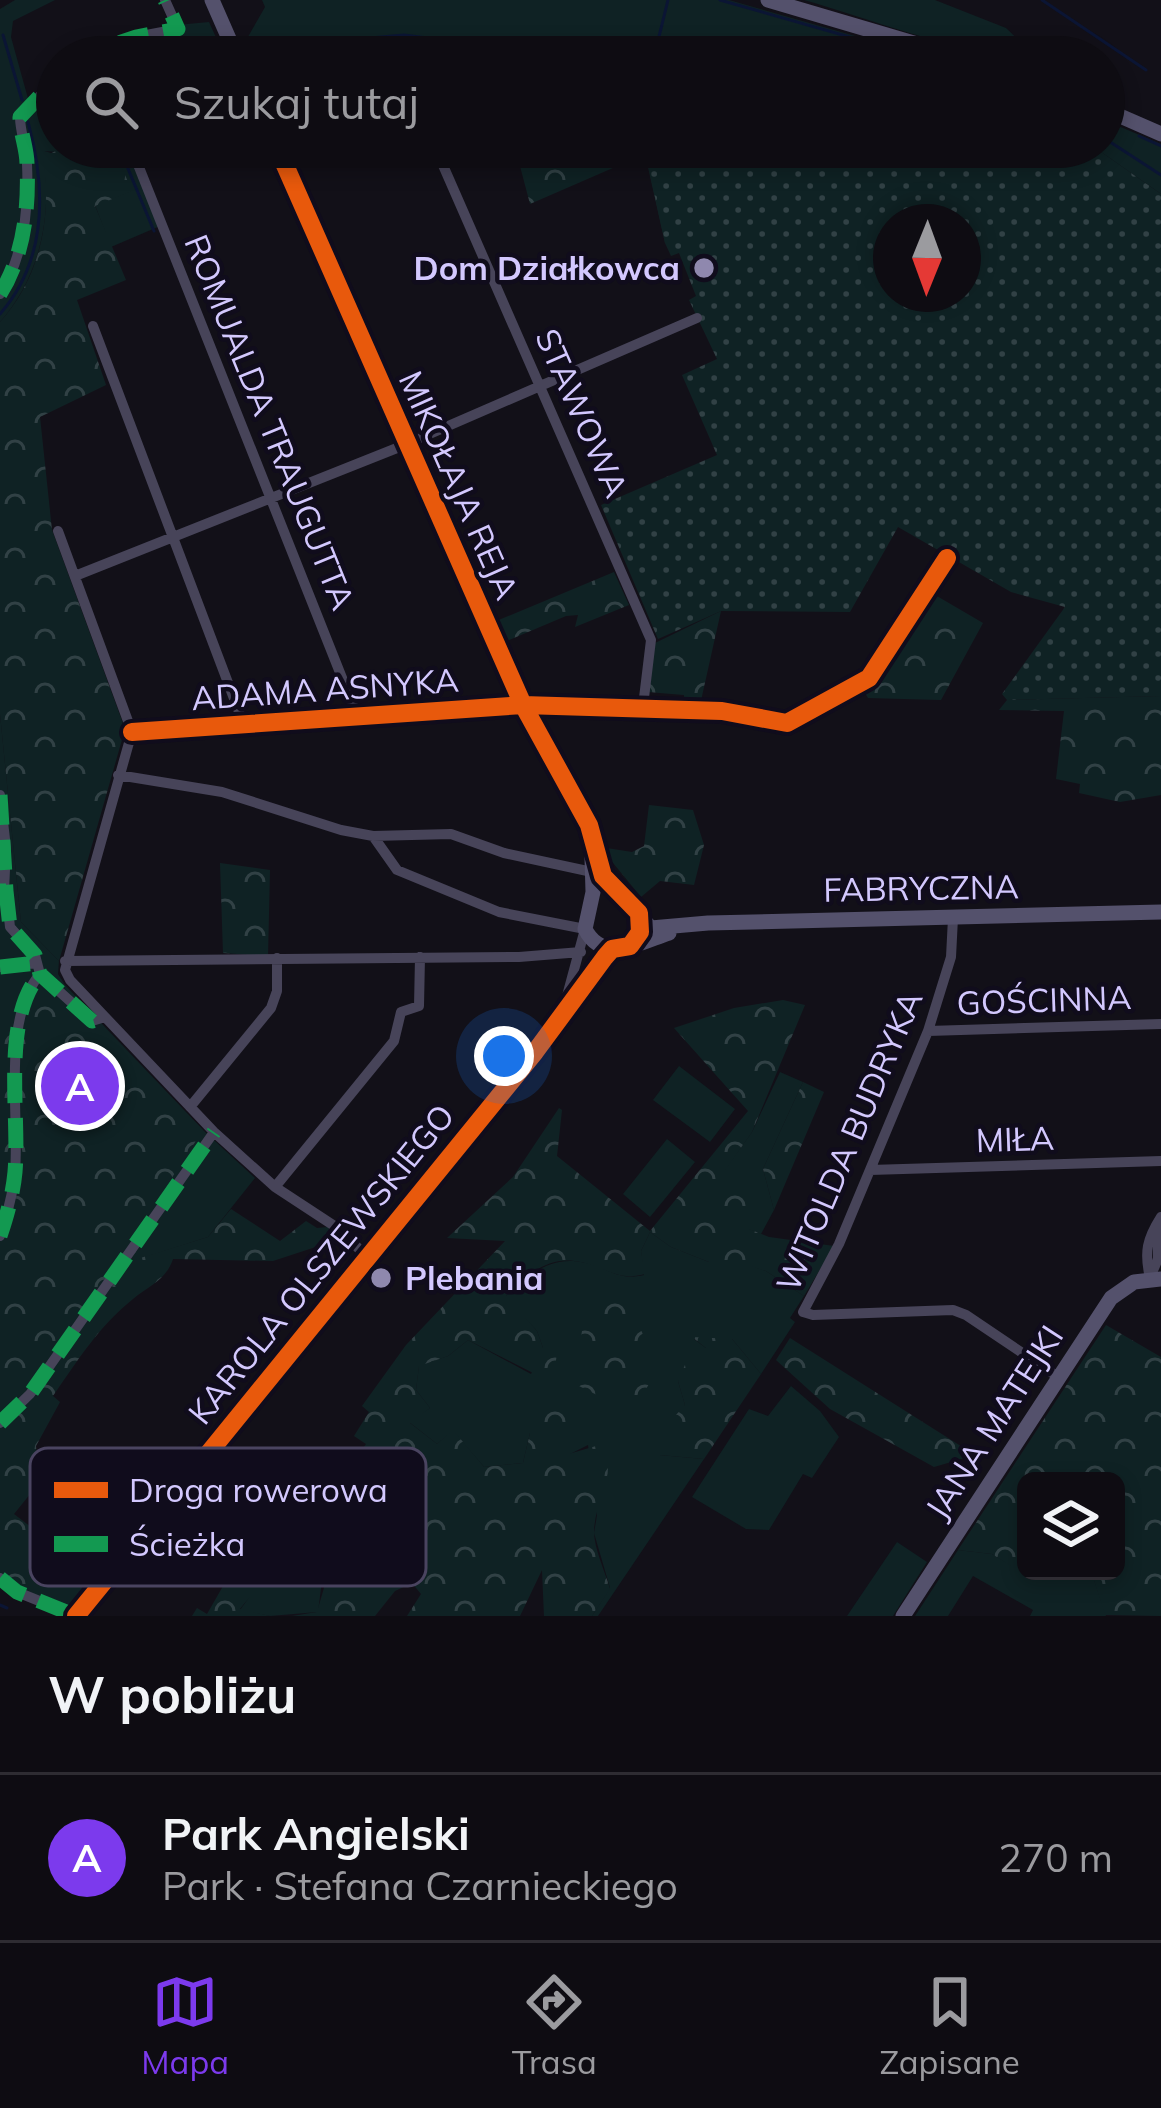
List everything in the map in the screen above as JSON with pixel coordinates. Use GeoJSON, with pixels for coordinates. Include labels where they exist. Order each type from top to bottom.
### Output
{"type":"FeatureCollection","features":[{"type":"Feature","properties":{"kind":"street"},"geometry":{"type":"LineString","coordinates":[[145,36],[178,29],[165,0]]}},
{"type":"Feature","properties":{"kind":"street"},"geometry":{"type":"LineString","coordinates":[[212,0],[228,36]]}},
{"type":"Feature","properties":{"kind":"street"},"geometry":{"type":"LineString","coordinates":[[768,0],[890,36]]}},
{"type":"Feature","properties":{"kind":"street"},"geometry":{"type":"LineString","coordinates":[[0,294],[14,266],[25,220],[27,158],[20,117],[36,100]]}},
{"type":"Feature","properties":{"kind":"street"},"geometry":{"type":"LineString","coordinates":[[1125,118],[1161,134]]}},
{"type":"Feature","properties":{"kind":"street","name":"ROMUALDA TRAUGUTTA"},"geometry":{"type":"LineString","coordinates":[[139,168],[358,718]]}},
{"type":"Feature","properties":{"kind":"street","name":"MIKOŁAJA REJA"},"geometry":{"type":"LineString","coordinates":[[286,168],[524,705],[581,809],[597,874]]}},
{"type":"Feature","properties":{"kind":"street","name":"STAWOWA"},"geometry":{"type":"LineString","coordinates":[[445,168],[651,640],[643,706]]}},
{"type":"Feature","properties":{"kind":"street"},"geometry":{"type":"LineString","coordinates":[[74,576],[408,443],[697,318]]}},
{"type":"Feature","properties":{"kind":"street"},"geometry":{"type":"LineString","coordinates":[[93,326],[244,725]]}},
{"type":"Feature","properties":{"kind":"street"},"geometry":{"type":"LineString","coordinates":[[58,531],[132,732],[65,961],[70,980],[214,1132],[275,1187],[339,1229],[366,1256]]}},
{"type":"Feature","properties":{"kind":"street","name":"ADAMA ASNYKA"},"geometry":{"type":"LineString","coordinates":[[132,732],[524,705],[722,711],[780,724],[868,677],[947,557]]}},
{"type":"Feature","properties":{"kind":"street"},"geometry":{"type":"LineString","coordinates":[[852,689],[860,702]]}},
{"type":"Feature","properties":{"kind":"street"},"geometry":{"type":"LineString","coordinates":[[118,775],[221,792],[373,836],[451,834],[504,854],[597,874],[639,913],[640,932],[630,946],[612,950],[597,946],[585,929],[597,874]]}},
{"type":"Feature","properties":{"kind":"street"},"geometry":{"type":"LineString","coordinates":[[0,795],[3,891],[10,927],[32,950],[38,969],[92,1021],[105,1017]]}},
{"type":"Feature","properties":{"kind":"street"},"geometry":{"type":"LineString","coordinates":[[373,836],[397,870],[499,912],[585,929]]}},
{"type":"Feature","properties":{"kind":"street"},"geometry":{"type":"LineString","coordinates":[[588,905],[602,892],[620,895]]}},
{"type":"Feature","properties":{"kind":"street","name":"FABRYCZNA"},"geometry":{"type":"LineString","coordinates":[[639,913],[651,928],[1161,913]]}},
{"type":"Feature","properties":{"kind":"street","name":"WITOLDA BUDRYKA"},"geometry":{"type":"LineString","coordinates":[[952,917],[951,957],[928,1031],[839,1244],[802,1307],[807,1314],[953,1310],[1058,1377]]}},
{"type":"Feature","properties":{"kind":"street","name":"FABRYCZNA"},"geometry":{"type":"LineString","coordinates":[[630,946],[683,927]]}},
{"type":"Feature","properties":{"kind":"street","name":"KAROLA OLSZEWSKIEGO"},"geometry":{"type":"LineString","coordinates":[[562,1016],[585,929]]}},
{"type":"Feature","properties":{"kind":"street","name":"KAROLA OLSZEWSKIEGO"},"geometry":{"type":"LineString","coordinates":[[209,1448],[612,950]]}},
{"type":"Feature","properties":{"kind":"street"},"geometry":{"type":"LineString","coordinates":[[65,961],[519,957],[581,952]]}},
{"type":"Feature","properties":{"kind":"street"},"geometry":{"type":"LineString","coordinates":[[275,1187],[394,1041],[400,1012],[419,1006],[421,957]]}},
{"type":"Feature","properties":{"kind":"street"},"geometry":{"type":"LineString","coordinates":[[190,1107],[271,1008],[277,991],[277,958]]}},
{"type":"Feature","properties":{"kind":"street"},"geometry":{"type":"LineString","coordinates":[[0,967],[38,969]]}},
{"type":"Feature","properties":{"kind":"street"},"geometry":{"type":"LineString","coordinates":[[0,1236],[15,1177],[15,1043],[24,996],[38,969]]}},
{"type":"Feature","properties":{"kind":"street","name":"GOŚCINNA"},"geometry":{"type":"LineString","coordinates":[[928,1031],[1161,1024]]}},
{"type":"Feature","properties":{"kind":"street"},"geometry":{"type":"LineString","coordinates":[[0,1423],[30,1394],[214,1132]]}},
{"type":"Feature","properties":{"kind":"street","name":"MIŁA"},"geometry":{"type":"LineString","coordinates":[[870,1170],[1161,1161]]}},
{"type":"Feature","properties":{"kind":"street","name":"JANA MATEJKI"},"geometry":{"type":"LineString","coordinates":[[903,1616],[1111,1298],[1134,1282],[1156,1279],[1161,1217]]}},
{"type":"Feature","properties":{"kind":"street"},"geometry":{"type":"LineString","coordinates":[[0,1578],[17,1592],[72,1615]]}},
{"type":"Feature","properties":{"kind":"street","name":"KAROLA OLSZEWSKIEGO"},"geometry":{"type":"LineString","coordinates":[[72,1615],[96,1586]]}},
{"type":"Feature","properties":{"kind":"green space"},"geometry":{"type":"Polygon","coordinates":[[[15,0],[55,0],[13,21],[11,37],[29,102],[36,94],[36,168],[44,168],[46,197],[34,264],[0,322],[0,9],[15,0]]]}},
{"type":"Feature","properties":{"kind":"green space"},"geometry":{"type":"Polygon","coordinates":[[[262,0],[729,0],[855,36],[248,36],[265,7],[262,0]]]}},
{"type":"Feature","properties":{"kind":"green space"},"geometry":{"type":"Polygon","coordinates":[[[804,0],[935,0],[1006,28],[1014,36],[923,36],[804,0]]]}},
{"type":"Feature","properties":{"kind":"green space"},"geometry":{"type":"Polygon","coordinates":[[[209,22],[215,36],[135,36],[166,26],[209,22]]]}},
{"type":"Feature","properties":{"kind":"green space"},"geometry":{"type":"Polygon","coordinates":[[[1125,129],[1161,144],[1161,194],[1124,168],[1125,129]]]}},
{"type":"Feature","properties":{"kind":"green space"},"geometry":{"type":"Polygon","coordinates":[[[44,168],[122,168],[132,191],[95,206],[126,280],[77,300],[106,385],[40,417],[52,530],[125,729],[59,961],[21,922],[0,714],[0,322],[35,263],[45,219],[44,168]]]}},
{"type":"Feature","properties":{"kind":"green space"},"geometry":{"type":"Polygon","coordinates":[[[122,168],[137,168],[160,226],[111,247],[95,205],[131,191],[122,168]]]}},
{"type":"Feature","properties":{"kind":"green space"},"geometry":{"type":"Polygon","coordinates":[[[521,168],[613,168],[530,204],[521,168]]]}},
{"type":"Feature","properties":{"kind":"green space"},"geometry":{"type":"Polygon","coordinates":[[[648,168],[725,168],[665,243],[648,168]]]}},
{"type":"Feature","properties":{"kind":"green space"},"geometry":{"type":"Polygon","coordinates":[[[649,168],[1124,168],[1161,194],[1161,696],[1007,700],[1002,694],[1065,607],[1011,592],[898,527],[850,612],[721,611],[658,639],[601,505],[717,455],[682,375],[717,359],[689,300],[696,296],[679,253],[671,256],[665,243],[649,168]]]}},
{"type":"Feature","properties":{"kind":"green space"},"geometry":{"type":"Polygon","coordinates":[[[614,572],[629,605],[575,627],[578,615],[566,616],[502,643],[494,622],[614,572]]]}},
{"type":"Feature","properties":{"kind":"green space"},"geometry":{"type":"Polygon","coordinates":[[[930,592],[983,623],[941,700],[868,698],[864,691],[930,592]]]}},
{"type":"Feature","properties":{"kind":"green space"},"geometry":{"type":"Polygon","coordinates":[[[721,611],[700,705],[684,704],[684,695],[648,692],[653,644],[721,611]]]}},
{"type":"Feature","properties":{"kind":"green space"},"geometry":{"type":"Polygon","coordinates":[[[1161,696],[1161,795],[1120,802],[1079,793],[1080,784],[1056,779],[1064,711],[999,710],[1007,700],[1161,696]]]}},
{"type":"Feature","properties":{"kind":"green space"},"geometry":{"type":"Polygon","coordinates":[[[0,714],[21,922],[59,961],[58,974],[65,985],[255,1178],[208,1237],[133,1261],[0,1429],[0,714]]]}},
{"type":"Feature","properties":{"kind":"green space"},"geometry":{"type":"Polygon","coordinates":[[[649,805],[693,810],[704,845],[694,885],[660,881],[641,897],[600,847],[632,852],[644,846],[649,805]]]}},
{"type":"Feature","properties":{"kind":"green space"},"geometry":{"type":"Polygon","coordinates":[[[220,863],[270,870],[268,956],[223,953],[220,863]]]}},
{"type":"Feature","properties":{"kind":"green space"},"geometry":{"type":"Polygon","coordinates":[[[0,992],[15,992],[9,1017],[29,1025],[40,995],[51,998],[110,1051],[118,1042],[203,1130],[141,1225],[134,1260],[208,1237],[231,1209],[280,1241],[306,1221],[317,1228],[328,1227],[340,1239],[273,1261],[173,1259],[162,1277],[121,1309],[80,1357],[53,1396],[60,1402],[36,1448],[30,1448],[30,1494],[14,1514],[30,1526],[30,1586],[88,1586],[71,1607],[0,1585],[0,992]]]}},
{"type":"Feature","properties":{"kind":"green space"},"geometry":{"type":"Polygon","coordinates":[[[783,1000],[805,1005],[752,1132],[719,1179],[760,1205],[749,1229],[769,1237],[834,1246],[804,1296],[766,1271],[740,1263],[709,1262],[671,1247],[650,1232],[641,1251],[645,1274],[622,1276],[584,1263],[559,1261],[537,1270],[506,1296],[537,1331],[543,1348],[557,1354],[547,1380],[468,1340],[448,1356],[419,1366],[416,1390],[430,1408],[410,1423],[437,1444],[453,1430],[484,1467],[523,1463],[530,1433],[548,1410],[586,1408],[565,1455],[603,1444],[607,1477],[594,1531],[610,1589],[592,1616],[544,1616],[542,1570],[520,1616],[407,1616],[421,1594],[414,1586],[426,1586],[426,1448],[363,1448],[366,1444],[354,1436],[369,1412],[362,1406],[406,1345],[505,1241],[447,1238],[513,1177],[559,1108],[557,1156],[650,1231],[748,1111],[674,1028],[734,1008],[783,1000]]]}},
{"type":"Feature","properties":{"kind":"green space"},"geometry":{"type":"Polygon","coordinates":[[[679,1066],[735,1109],[710,1142],[653,1100],[679,1066]]]}},
{"type":"Feature","properties":{"kind":"green space"},"geometry":{"type":"Polygon","coordinates":[[[780,1072],[803,1082],[763,1169],[774,1210],[761,1234],[748,1229],[730,1187],[718,1179],[752,1132],[780,1072]]]}},
{"type":"Feature","properties":{"kind":"green space"},"geometry":{"type":"Polygon","coordinates":[[[803,1082],[824,1092],[774,1210],[763,1169],[803,1082]]]}},
{"type":"Feature","properties":{"kind":"green space"},"geometry":{"type":"Polygon","coordinates":[[[667,1139],[695,1162],[650,1217],[623,1194],[667,1139]]]}},
{"type":"Feature","properties":{"kind":"green space"},"geometry":{"type":"Polygon","coordinates":[[[650,1232],[671,1247],[709,1262],[740,1262],[766,1271],[804,1296],[790,1318],[795,1322],[761,1374],[732,1339],[694,1339],[706,1348],[706,1358],[678,1381],[685,1405],[660,1455],[704,1459],[598,1616],[592,1616],[610,1588],[594,1533],[597,1515],[588,1445],[564,1457],[530,1433],[523,1463],[484,1467],[453,1431],[437,1444],[409,1422],[430,1408],[416,1390],[419,1365],[448,1356],[468,1340],[531,1374],[543,1348],[537,1331],[505,1297],[526,1278],[547,1266],[571,1261],[621,1276],[644,1275],[641,1251],[650,1232]]]}},
{"type":"Feature","properties":{"kind":"green space"},"geometry":{"type":"Polygon","coordinates":[[[592,1295],[621,1305],[643,1335],[652,1379],[637,1404],[623,1408],[573,1383],[592,1295]]]}},
{"type":"Feature","properties":{"kind":"green space"},"geometry":{"type":"Polygon","coordinates":[[[1106,1325],[1161,1357],[1161,1616],[1105,1615],[1094,1580],[1125,1580],[1125,1472],[1017,1472],[1017,1570],[992,1554],[958,1550],[1106,1325]]]}},
{"type":"Feature","properties":{"kind":"green space"},"geometry":{"type":"Polygon","coordinates":[[[692,1337],[732,1339],[761,1374],[704,1459],[660,1455],[655,1438],[685,1405],[678,1381],[688,1358],[706,1358],[706,1348],[692,1337]]]}},
{"type":"Feature","properties":{"kind":"green space"},"geometry":{"type":"Polygon","coordinates":[[[790,1338],[975,1455],[934,1467],[830,1409],[776,1360],[790,1338]]]}},
{"type":"Feature","properties":{"kind":"green space"},"geometry":{"type":"Polygon","coordinates":[[[791,1386],[820,1411],[839,1437],[812,1478],[803,1474],[769,1530],[746,1529],[692,1497],[749,1409],[768,1416],[791,1386]]]}},
{"type":"Feature","properties":{"kind":"green space"},"geometry":{"type":"Polygon","coordinates":[[[897,1542],[927,1562],[893,1616],[847,1616],[897,1542]]]}},
{"type":"Feature","properties":{"kind":"green space"},"geometry":{"type":"Polygon","coordinates":[[[958,1550],[992,1554],[1017,1569],[1017,1580],[1094,1580],[1106,1616],[1030,1616],[1033,1610],[973,1576],[948,1616],[915,1616],[958,1550]]]}},
{"type":"Feature","properties":{"kind":"green space"},"geometry":{"type":"Polygon","coordinates":[[[223,1586],[263,1586],[240,1609],[270,1616],[192,1616],[197,1608],[207,1614],[223,1586]]]}},
{"type":"Feature","properties":{"kind":"green space"},"geometry":{"type":"Polygon","coordinates":[[[321,1586],[318,1612],[270,1616],[240,1610],[255,1589],[321,1586]]]}},
{"type":"Feature","properties":{"kind":"green space"},"geometry":{"type":"Polygon","coordinates":[[[406,1586],[395,1591],[375,1616],[292,1616],[317,1612],[324,1588],[406,1586]]]}},
{"type":"Feature","properties":{"kind":"waterway"},"geometry":{"type":"LineString","coordinates":[[659,36],[668,0]]}},
{"type":"Feature","properties":{"kind":"waterway"},"geometry":{"type":"LineString","coordinates":[[720,0],[846,36]]}},
{"type":"Feature","properties":{"kind":"waterway"},"geometry":{"type":"LineString","coordinates":[[1042,0],[1095,36]]}},
{"type":"Feature","properties":{"kind":"waterway"},"geometry":{"type":"LineString","coordinates":[[3,35],[22,100]]}},
{"type":"Feature","properties":{"kind":"waterway"},"geometry":{"type":"LineString","coordinates":[[393,36],[412,36]]}},
{"type":"Feature","properties":{"kind":"waterway"},"geometry":{"type":"LineString","coordinates":[[1125,56],[1146,70]]}},
{"type":"Feature","properties":{"kind":"waterway"},"geometry":{"type":"LineString","coordinates":[[28,122],[36,160]]}},
{"type":"Feature","properties":{"kind":"waterway"},"geometry":{"type":"LineString","coordinates":[[1139,136],[1161,146]]}},
{"type":"Feature","properties":{"kind":"waterway"},"geometry":{"type":"LineString","coordinates":[[1125,152],[1161,175]]}},
{"type":"Feature","properties":{"kind":"waterway"},"geometry":{"type":"LineString","coordinates":[[0,314],[16,293],[35,246],[37,168]]}},
{"type":"Feature","properties":{"kind":"waterway"},"geometry":{"type":"LineString","coordinates":[[128,168],[154,231]]}},
{"type":"Feature","properties":{"kind":"waterway"},"geometry":{"type":"LineString","coordinates":[[0,1605],[7,1608]]}},
{"type":"Feature","properties":{"kind":"marked path"},"geometry":{"type":"LineString","coordinates":[[141,36],[178,29],[165,0]]}},
{"type":"Feature","properties":{"kind":"marked path"},"geometry":{"type":"LineString","coordinates":[[0,294],[15,264],[26,214],[27,158],[20,117],[36,100]]}},
{"type":"Feature","properties":{"kind":"marked path"},"geometry":{"type":"LineString","coordinates":[[0,795],[6,891],[0,891]]}},
{"type":"Feature","properties":{"kind":"marked path"},"geometry":{"type":"LineString","coordinates":[[6,891],[10,927],[35,955],[40,974],[92,1021],[105,1017]]}},
{"type":"Feature","properties":{"kind":"marked path"},"geometry":{"type":"LineString","coordinates":[[0,967],[36,963]]}},
{"type":"Feature","properties":{"kind":"marked path"},"geometry":{"type":"LineString","coordinates":[[0,1236],[15,1172],[16,1041],[28,993],[40,974]]}},
{"type":"Feature","properties":{"kind":"marked path"},"geometry":{"type":"LineString","coordinates":[[0,1423],[30,1394],[214,1132]]}},
{"type":"Feature","properties":{"kind":"marked path"},"geometry":{"type":"LineString","coordinates":[[0,1578],[17,1592],[69,1613]]}},
{"type":"Feature","properties":{"kind":"cycle path"},"geometry":{"type":"LineString","coordinates":[[213,1448],[535,1052],[605,957],[612,949],[630,946],[640,932],[639,913],[603,876],[589,825],[523,705],[286,168]]}},
{"type":"Feature","properties":{"kind":"cycle path"},"geometry":{"type":"LineString","coordinates":[[132,732],[523,705],[722,711],[787,723],[869,678],[947,558]]}},
{"type":"Feature","properties":{"kind":"cycle path"},"geometry":{"type":"LineString","coordinates":[[76,1616],[100,1586]]}},
{"type":"Feature","properties":{"kind":"place","name":"Dom Działkowca"},"geometry":{"type":"Point","coordinates":[704,268]}},
{"type":"Feature","properties":{"kind":"place","name":"Park Angielski"},"geometry":{"type":"Point","coordinates":[80,1086]}},
{"type":"Feature","properties":{"kind":"place","name":"Plebania"},"geometry":{"type":"Point","coordinates":[381,1278]}}]}
